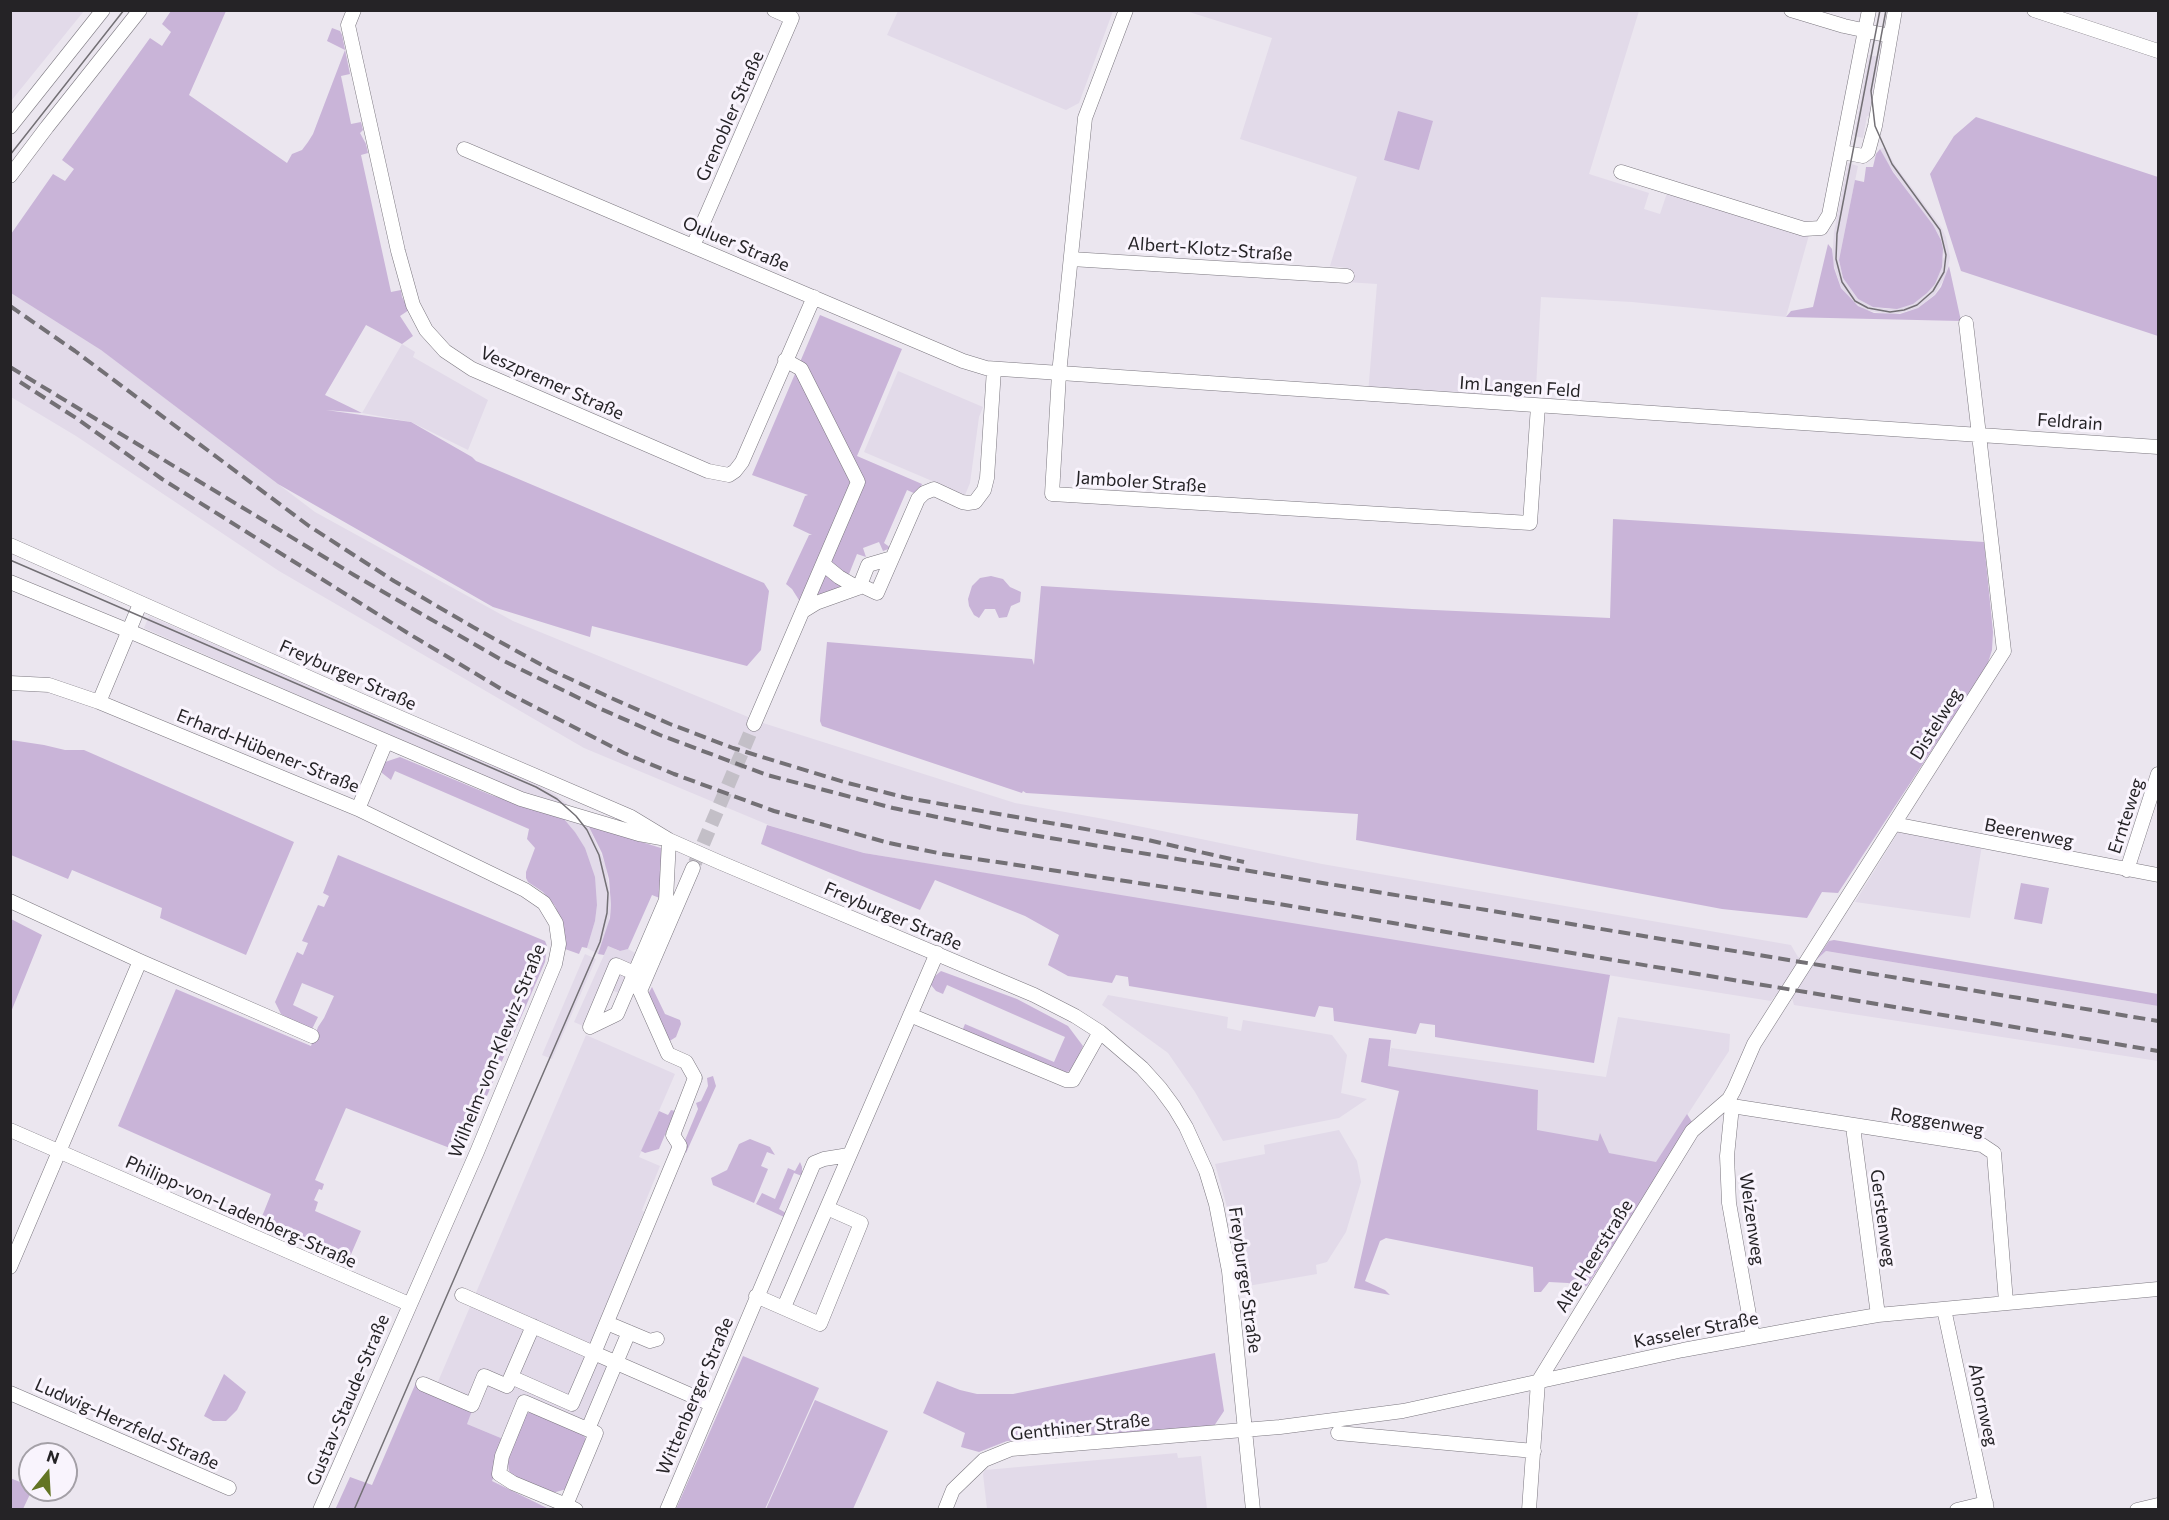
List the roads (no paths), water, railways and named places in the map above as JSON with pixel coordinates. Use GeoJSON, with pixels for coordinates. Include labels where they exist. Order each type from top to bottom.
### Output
{"type":"FeatureCollection","features":[{"type":"Feature","properties":{"kind":"street"},"geometry":{"type":"LineString","coordinates":[[10,127],[103,10]]}},
{"type":"Feature","properties":{"kind":"street"},"geometry":{"type":"LineString","coordinates":[[10,176],[140,10]]}},
{"type":"Feature","properties":{"kind":"street","name":"Veszpremer Straße"},"geometry":{"type":"LineString","coordinates":[[354,10],[348,25],[398,251],[413,305],[426,330],[445,351],[472,369],[708,471],[729,475],[742,462],[814,297]]}},
{"type":"Feature","properties":{"kind":"street","name":"Grenobler Straße"},"geometry":{"type":"LineString","coordinates":[[693,246],[792,18],[774,10]]}},
{"type":"Feature","properties":{"kind":"street","name":"Jamboler Straße"},"geometry":{"type":"LineString","coordinates":[[1126,10],[1085,118],[1059,374],[1052,494],[1530,523],[1538,406]]}},
{"type":"Feature","properties":{"kind":"street"},"geometry":{"type":"LineString","coordinates":[[1791,10],[1890,36]]}},
{"type":"Feature","properties":{"kind":"street"},"geometry":{"type":"LineString","coordinates":[[1621,172],[1804,229],[1815,229],[1825,224],[1829,216],[1869,10]]}},
{"type":"Feature","properties":{"kind":"street"},"geometry":{"type":"LineString","coordinates":[[1842,152],[1863,156],[1868,152],[1875,126],[1895,10]]}},
{"type":"Feature","properties":{"kind":"street"},"geometry":{"type":"LineString","coordinates":[[2034,10],[2158,51]]}},
{"type":"Feature","properties":{"kind":"street","name":"Ouluer Straße"},"geometry":{"type":"LineString","coordinates":[[464,149],[963,362],[994,369],[1059,374]]}},
{"type":"Feature","properties":{"kind":"street","name":"Albert-Klotz-Straße"},"geometry":{"type":"LineString","coordinates":[[1071,259],[1347,276]]}},
{"type":"Feature","properties":{"kind":"street","name":"Distelweg"},"geometry":{"type":"LineString","coordinates":[[1730,1102],[1754,1044],[2004,651],[1966,323]]}},
{"type":"Feature","properties":{"kind":"street"},"geometry":{"type":"LineString","coordinates":[[754,724],[858,482],[801,369],[785,360]]}},
{"type":"Feature","properties":{"kind":"street"},"geometry":{"type":"LineString","coordinates":[[892,558],[918,499],[924,493],[934,489],[968,503],[975,502],[984,490],[987,478],[994,369]]}},
{"type":"Feature","properties":{"kind":"street","name":"Im Langen Feld"},"geometry":{"type":"LineString","coordinates":[[1059,374],[1980,434]]}},
{"type":"Feature","properties":{"kind":"street","name":"Feldrain"},"geometry":{"type":"LineString","coordinates":[[1980,434],[2158,447]]}},
{"type":"Feature","properties":{"kind":"street","name":"Freyburger Straße"},"geometry":{"type":"LineString","coordinates":[[10,545],[56,563],[140,604],[632,817],[669,840],[1034,995],[1100,1032],[1142,1068],[1160,1088],[1186,1127],[1206,1171],[1216,1204],[1229,1271],[1253,1509]]}},
{"type":"Feature","properties":{"kind":"street"},"geometry":{"type":"LineString","coordinates":[[803,610],[858,588],[823,564]]}},
{"type":"Feature","properties":{"kind":"street","name":"Freyburger Straße"},"geometry":{"type":"LineString","coordinates":[[10,582],[529,802],[639,834],[669,840]]}},
{"type":"Feature","properties":{"kind":"street"},"geometry":{"type":"LineString","coordinates":[[99,702],[140,604]]}},
{"type":"Feature","properties":{"kind":"street","name":"Erhard-Hübener-Straße"},"geometry":{"type":"LineString","coordinates":[[10,682],[49,685],[99,702],[358,809],[386,742]]}},
{"type":"Feature","properties":{"kind":"street","name":"Ernteweg"},"geometry":{"type":"LineString","coordinates":[[2127,870],[2158,774]]}},
{"type":"Feature","properties":{"kind":"street","name":"Wilhelm-von-Klewiz-Straße"},"geometry":{"type":"LineString","coordinates":[[358,809],[525,890],[544,903],[556,923],[559,944],[555,963],[518,1053],[409,1304]]}},
{"type":"Feature","properties":{"kind":"street","name":"Beerenweg"},"geometry":{"type":"LineString","coordinates":[[1893,824],[2158,875]]}},
{"type":"Feature","properties":{"kind":"street"},"geometry":{"type":"LineString","coordinates":[[511,1377],[572,1404],[680,1146],[673,1135],[695,1078],[686,1062],[668,1054],[640,991],[643,954],[666,900],[669,840]]}},
{"type":"Feature","properties":{"kind":"street"},"geometry":{"type":"LineString","coordinates":[[640,975],[684,899],[693,868]]}},
{"type":"Feature","properties":{"kind":"street"},"geometry":{"type":"LineString","coordinates":[[10,901],[312,1036]]}},
{"type":"Feature","properties":{"kind":"street"},"geometry":{"type":"LineString","coordinates":[[784,1307],[937,953]]}},
{"type":"Feature","properties":{"kind":"street"},"geometry":{"type":"LineString","coordinates":[[10,1267],[140,961]]}},
{"type":"Feature","properties":{"kind":"street"},"geometry":{"type":"LineString","coordinates":[[910,1015],[1066,1080],[1073,1080],[1100,1032]]}},
{"type":"Feature","properties":{"kind":"street","name":"Roggenweg"},"geometry":{"type":"LineString","coordinates":[[1730,1102],[1852,1126],[1982,1145],[1994,1153],[2006,1302]]}},
{"type":"Feature","properties":{"kind":"street","name":"Weizenweg"},"geometry":{"type":"LineString","coordinates":[[1730,1102],[1727,1155],[1729,1203],[1753,1337]]}},
{"type":"Feature","properties":{"kind":"street","name":"Alte Heerstraße"},"geometry":{"type":"LineString","coordinates":[[1529,1509],[1538,1382],[1692,1131],[1730,1102]]}},
{"type":"Feature","properties":{"kind":"street","name":"Gerstenweg"},"geometry":{"type":"LineString","coordinates":[[1852,1126],[1878,1315]]}},
{"type":"Feature","properties":{"kind":"street","name":"Philipp-von-Ladenberg-Straße"},"geometry":{"type":"LineString","coordinates":[[10,1130],[409,1304]]}},
{"type":"Feature","properties":{"kind":"street","name":"Wittenberger Straße"},"geometry":{"type":"LineString","coordinates":[[667,1509],[814,1163],[824,1158],[849,1155]]}},
{"type":"Feature","properties":{"kind":"street"},"geometry":{"type":"LineString","coordinates":[[756,1296],[820,1324],[861,1223],[827,1208]]}},
{"type":"Feature","properties":{"kind":"street","name":"Kasseler Straße"},"geometry":{"type":"LineString","coordinates":[[1244,1429],[1280,1427],[1402,1411],[1683,1350],[1878,1315],[2158,1289]]}},
{"type":"Feature","properties":{"kind":"street"},"geometry":{"type":"LineString","coordinates":[[462,1295],[711,1404]]}},
{"type":"Feature","properties":{"kind":"street","name":"Gustav-Staude-Straße"},"geometry":{"type":"LineString","coordinates":[[320,1509],[409,1304]]}},
{"type":"Feature","properties":{"kind":"street","name":"Ahornweg"},"geometry":{"type":"LineString","coordinates":[[1944,1309],[1987,1506]]}},
{"type":"Feature","properties":{"kind":"street"},"geometry":{"type":"LineString","coordinates":[[423,1384],[472,1405],[484,1376],[507,1386],[533,1326]]}},
{"type":"Feature","properties":{"kind":"street"},"geometry":{"type":"LineString","coordinates":[[604,1329],[628,1342],[657,1339]]}},
{"type":"Feature","properties":{"kind":"street"},"geometry":{"type":"LineString","coordinates":[[588,1429],[628,1342]]}},
{"type":"Feature","properties":{"kind":"street","name":"Ludwig-Herzfeld-Straße"},"geometry":{"type":"LineString","coordinates":[[10,1393],[229,1488]]}},
{"type":"Feature","properties":{"kind":"street"},"geometry":{"type":"LineString","coordinates":[[524,1402],[597,1433],[571,1507],[513,1483],[499,1474],[502,1456],[524,1402]]}},
{"type":"Feature","properties":{"kind":"street","name":"Genthiner Straße"},"geometry":{"type":"LineString","coordinates":[[945,1509],[953,1490],[984,1460],[1011,1449],[1244,1429]]}},
{"type":"Feature","properties":{"kind":"street"},"geometry":{"type":"LineString","coordinates":[[1338,1432],[1534,1451]]}},
{"type":"Feature","properties":{"kind":"street"},"geometry":{"type":"LineString","coordinates":[[2137,1509],[2158,1505]]}},
{"type":"Feature","properties":{"kind":"street"},"geometry":{"type":"LineString","coordinates":[[1957,1509],[1987,1506]]}},
{"type":"Feature","properties":{"kind":"tunnel"},"geometry":{"type":"LineString","coordinates":[[695,863],[754,724]]}},
{"type":"Feature","properties":{"kind":"tram line"},"geometry":{"type":"LineString","coordinates":[[10,155],[124,10]]}},
{"type":"Feature","properties":{"kind":"tram line"},"geometry":{"type":"LineString","coordinates":[[1880,10],[1837,234],[1836,259],[1842,282],[1855,301],[1868,308],[1890,312],[1917,305],[1933,291],[1944,272],[1946,255],[1940,230],[1892,164],[1875,126],[1871,91],[1886,10]]}},
{"type":"Feature","properties":{"kind":"tram line"},"geometry":{"type":"LineString","coordinates":[[10,560],[536,787],[557,799],[576,816],[587,830],[599,855],[608,893],[607,913],[600,942],[354,1510]]}},
{"type":"Feature","properties":{"kind":"railway"},"geometry":{"type":"LineString","coordinates":[[10,306],[75,351],[309,526],[394,581],[473,627],[551,670],[609,697],[733,748],[844,782],[907,798],[1148,840],[1244,862]]}},
{"type":"Feature","properties":{"kind":"railway"},"geometry":{"type":"LineString","coordinates":[[10,367],[354,575],[500,659],[601,709],[660,735],[767,775],[893,808],[996,829],[2158,1021]]}},
{"type":"Feature","properties":{"kind":"railway"},"geometry":{"type":"LineString","coordinates":[[20,382],[76,418],[162,479],[508,693],[624,753],[774,811],[889,843],[943,854],[1273,903],[2158,1051]]}}]}
